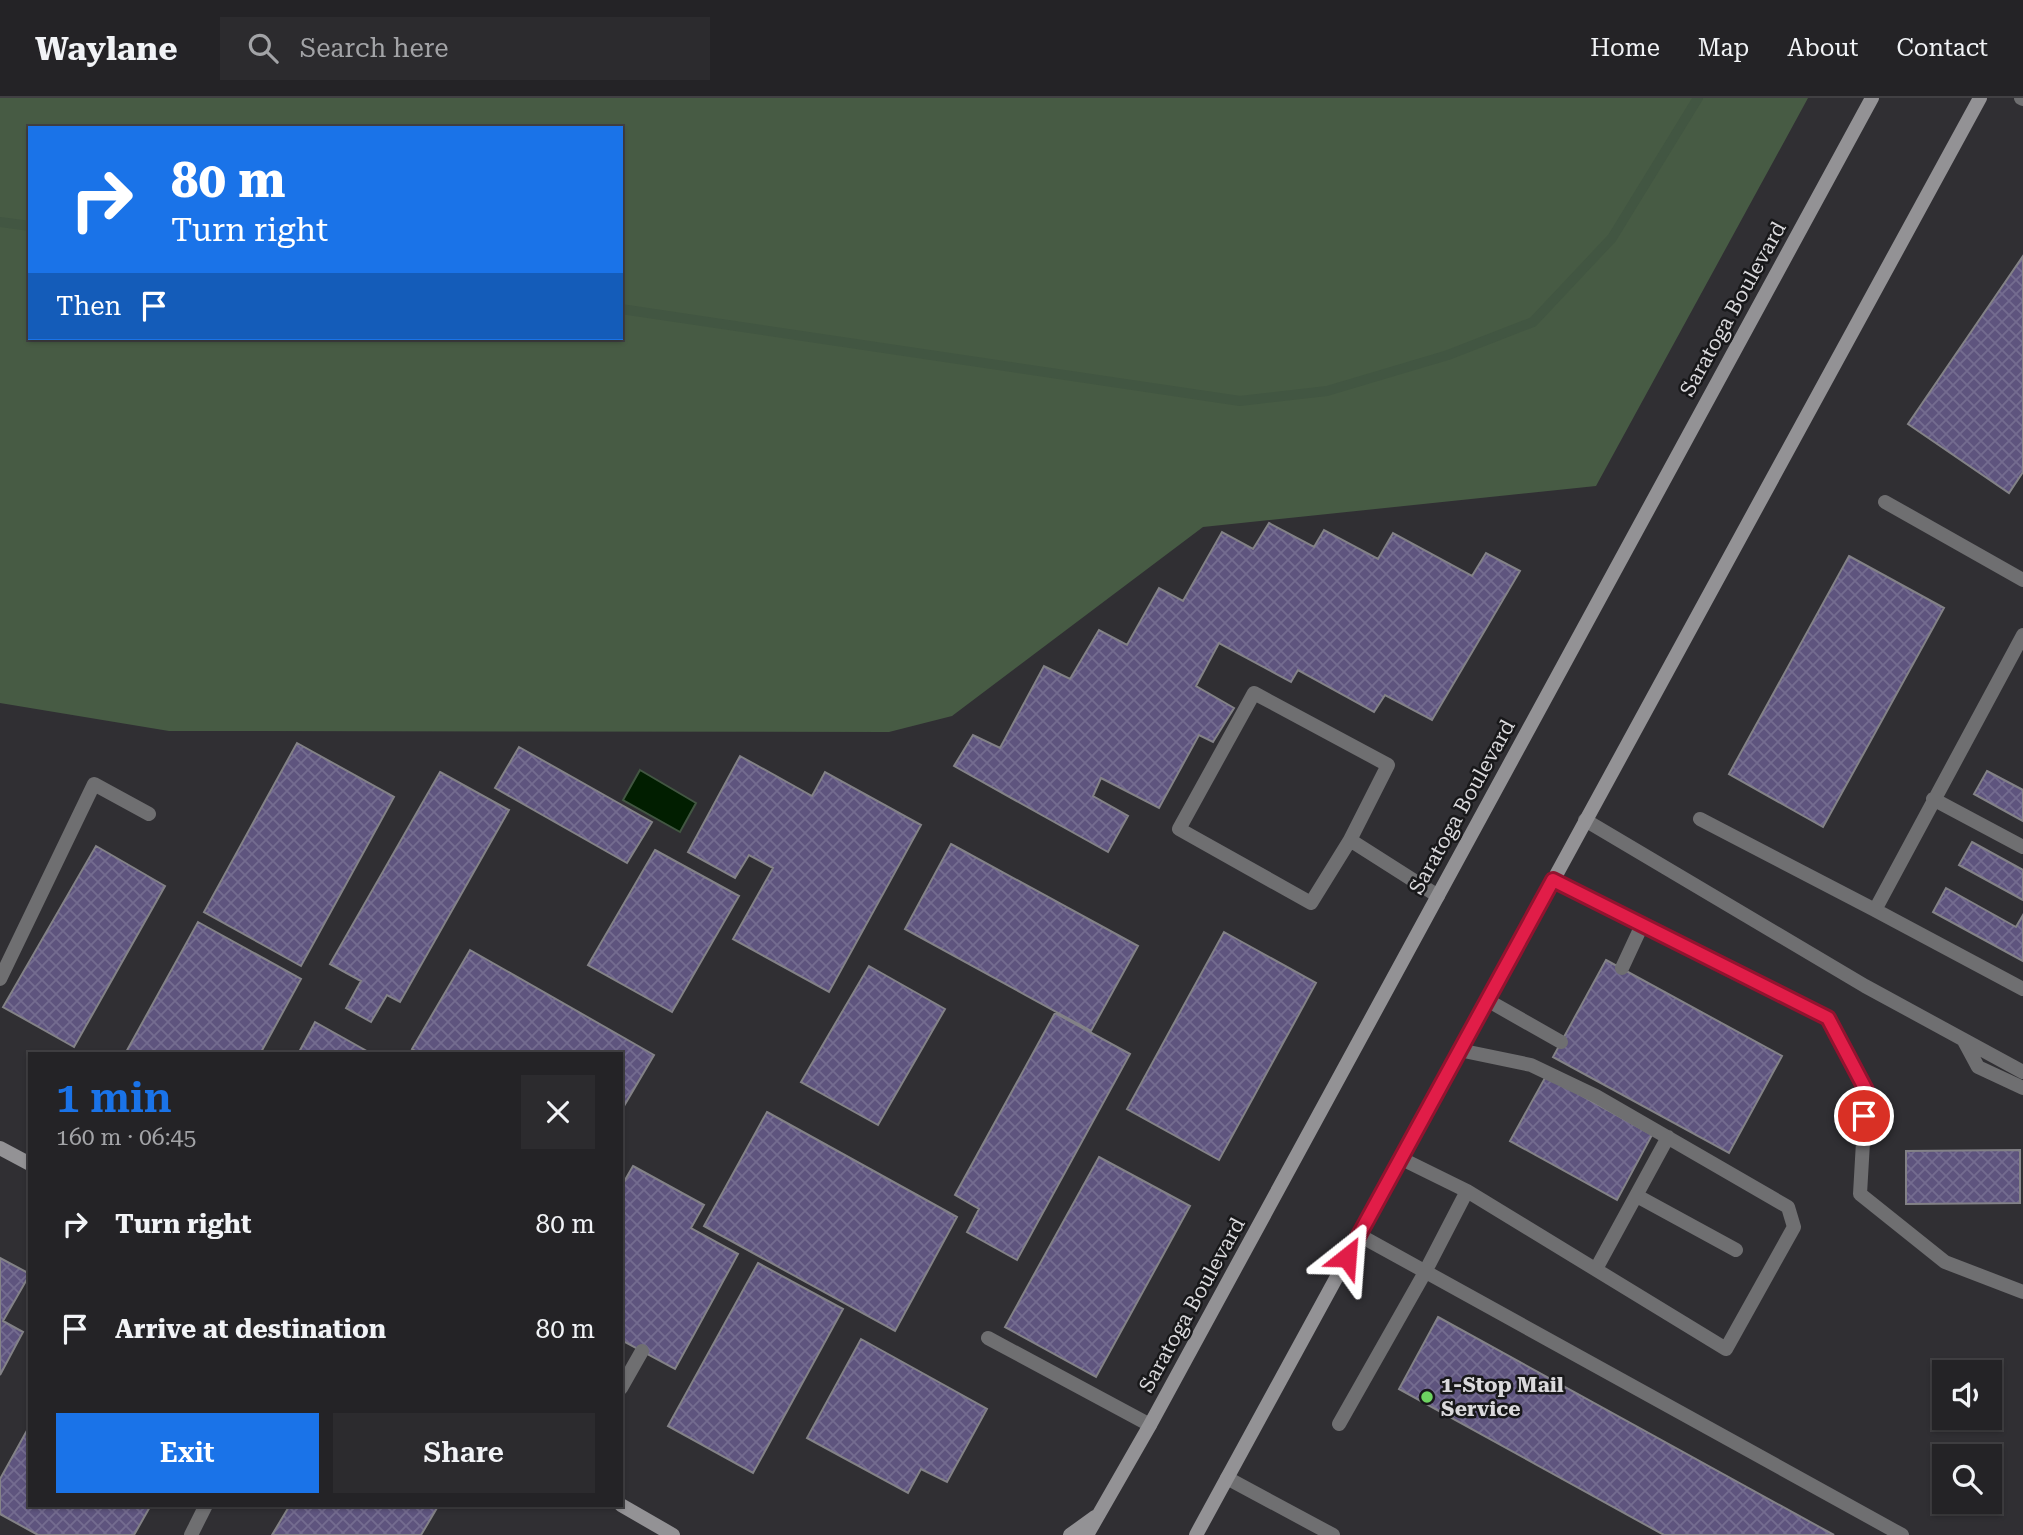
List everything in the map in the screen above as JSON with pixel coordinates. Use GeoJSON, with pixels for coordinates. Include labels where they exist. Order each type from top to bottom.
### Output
{"type":"FeatureCollection","features":[{"type":"Feature","properties":{"kind":"main road","name":"Saratoga Boulevard"},"geometry":{"type":"LineString","coordinates":[[1087,1535],[1150,1425],[1872,98]]}},
{"type":"Feature","properties":{"kind":"main road"},"geometry":{"type":"LineString","coordinates":[[1196,1535],[1980,98]]}},
{"type":"Feature","properties":{"kind":"main road"},"geometry":{"type":"LineString","coordinates":[[0,1148],[28,1163]]}},
{"type":"Feature","properties":{"kind":"main road"},"geometry":{"type":"LineString","coordinates":[[623,1506],[673,1535]]}},
{"type":"Feature","properties":{"kind":"main road"},"geometry":{"type":"LineString","coordinates":[[1070,1535],[1099,1514]]}},
{"type":"Feature","properties":{"kind":"street"},"geometry":{"type":"LineString","coordinates":[[1885,502],[2023,580]]}},
{"type":"Feature","properties":{"kind":"street"},"geometry":{"type":"LineString","coordinates":[[1875,910],[2023,635]]}},
{"type":"Feature","properties":{"kind":"street"},"geometry":{"type":"LineString","coordinates":[[1254,693],[1388,765],[1350,839],[1311,903],[1179,829],[1254,693]]}},
{"type":"Feature","properties":{"kind":"street"},"geometry":{"type":"LineString","coordinates":[[0,979],[94,784],[149,814]]}},
{"type":"Feature","properties":{"kind":"street"},"geometry":{"type":"LineString","coordinates":[[1933,799],[2023,847]]}},
{"type":"Feature","properties":{"kind":"street"},"geometry":{"type":"LineString","coordinates":[[1700,819],[2023,989]]}},
{"type":"Feature","properties":{"kind":"street"},"geometry":{"type":"LineString","coordinates":[[1585,820],[1865,986],[2023,1072]]}},
{"type":"Feature","properties":{"kind":"street"},"geometry":{"type":"LineString","coordinates":[[1350,839],[1438,896]]}},
{"type":"Feature","properties":{"kind":"street"},"geometry":{"type":"LineString","coordinates":[[1553,880],[1828,1018],[1866,1090],[1860,1194],[1945,1262],[2023,1292]]}},
{"type":"Feature","properties":{"kind":"street"},"geometry":{"type":"LineString","coordinates":[[1622,968],[1642,925]]}},
{"type":"Feature","properties":{"kind":"street"},"geometry":{"type":"LineString","coordinates":[[1487,1000],[1561,1042]]}},
{"type":"Feature","properties":{"kind":"street"},"geometry":{"type":"LineString","coordinates":[[1963,1040],[1978,1067],[2023,1088]]}},
{"type":"Feature","properties":{"kind":"street"},"geometry":{"type":"LineString","coordinates":[[1401,1158],[1466,1191],[1726,1349],[1794,1227],[1788,1207],[1596,1096],[1531,1065],[1459,1050]]}},
{"type":"Feature","properties":{"kind":"street"},"geometry":{"type":"LineString","coordinates":[[1596,1269],[1668,1137]]}},
{"type":"Feature","properties":{"kind":"street"},"geometry":{"type":"LineString","coordinates":[[1339,1424],[1424,1274],[1466,1191]]}},
{"type":"Feature","properties":{"kind":"street"},"geometry":{"type":"LineString","coordinates":[[1637,1196],[1736,1251]]}},
{"type":"Feature","properties":{"kind":"street"},"geometry":{"type":"LineString","coordinates":[[1359,1235],[1424,1274],[1902,1535]]}},
{"type":"Feature","properties":{"kind":"street"},"geometry":{"type":"LineString","coordinates":[[988,1338],[1150,1425]]}},
{"type":"Feature","properties":{"kind":"street"},"geometry":{"type":"LineString","coordinates":[[623,1384],[642,1351]]}},
{"type":"Feature","properties":{"kind":"street"},"geometry":{"type":"LineString","coordinates":[[1227,1478],[1334,1535]]}},
{"type":"Feature","properties":{"kind":"street"},"geometry":{"type":"LineString","coordinates":[[191,1535],[205,1507]]}},
{"type":"Feature","properties":{"kind":"shaded area"},"geometry":{"type":"Polygon","coordinates":[[[0,98],[1808,98],[1596,486],[1203,527],[952,716],[889,732],[169,731],[0,703],[0,98]]]}},
{"type":"Feature","properties":{"kind":"shaded area"},"geometry":{"type":"Polygon","coordinates":[[[640,770],[696,803],[680,832],[623,800],[640,770]]]}},
{"type":"Feature","properties":{"kind":"building"},"geometry":{"type":"Polygon","coordinates":[[[2023,256],[2023,472],[2009,493],[1908,424],[2023,256]]]}},
{"type":"Feature","properties":{"kind":"building"},"geometry":{"type":"Polygon","coordinates":[[[1269,523],[1314,547],[1324,530],[1378,559],[1393,533],[1472,576],[1486,553],[1520,571],[1432,720],[1385,695],[1374,712],[1298,670],[1291,682],[1219,643],[1196,686],[1234,708],[1213,742],[1199,735],[1159,808],[1101,778],[1093,796],[1128,816],[1108,852],[954,766],[973,735],[1000,748],[1044,666],[1070,679],[1099,630],[1127,645],[1159,588],[1183,601],[1222,532],[1253,549],[1269,523]]]}},
{"type":"Feature","properties":{"kind":"building"},"geometry":{"type":"Polygon","coordinates":[[[1849,556],[1944,608],[1823,827],[1729,774],[1849,556]]]}},
{"type":"Feature","properties":{"kind":"building"},"geometry":{"type":"Polygon","coordinates":[[[297,743],[394,797],[301,966],[204,912],[297,743]]]}},
{"type":"Feature","properties":{"kind":"building"},"geometry":{"type":"Polygon","coordinates":[[[519,747],[652,822],[627,863],[495,788],[519,747]]]}},
{"type":"Feature","properties":{"kind":"building"},"geometry":{"type":"Polygon","coordinates":[[[740,756],[812,796],[825,772],[921,825],[829,992],[733,939],[773,868],[749,855],[735,878],[688,852],[740,756]]]}},
{"type":"Feature","properties":{"kind":"building"},"geometry":{"type":"Polygon","coordinates":[[[1987,771],[2023,790],[2023,821],[1974,794],[1987,771]]]}},
{"type":"Feature","properties":{"kind":"building"},"geometry":{"type":"Polygon","coordinates":[[[440,772],[509,810],[400,1002],[387,995],[371,1022],[346,1008],[361,981],[330,964],[440,772]]]}},
{"type":"Feature","properties":{"kind":"building"},"geometry":{"type":"Polygon","coordinates":[[[1972,842],[2023,870],[2023,900],[1959,865],[1972,842]]]}},
{"type":"Feature","properties":{"kind":"building"},"geometry":{"type":"Polygon","coordinates":[[[951,844],[1138,946],[1091,1031],[905,929],[951,844]]]}},
{"type":"Feature","properties":{"kind":"building"},"geometry":{"type":"Polygon","coordinates":[[[96,846],[165,886],[74,1047],[3,1007],[96,846]]]}},
{"type":"Feature","properties":{"kind":"building"},"geometry":{"type":"Polygon","coordinates":[[[655,850],[739,896],[672,1012],[588,965],[655,850]]]}},
{"type":"Feature","properties":{"kind":"building"},"geometry":{"type":"Polygon","coordinates":[[[1946,888],[2016,927],[2023,915],[2023,961],[1933,912],[1946,888]]]}},
{"type":"Feature","properties":{"kind":"building"},"geometry":{"type":"Polygon","coordinates":[[[198,922],[301,979],[261,1052],[126,1052],[198,922]]]}},
{"type":"Feature","properties":{"kind":"building"},"geometry":{"type":"Polygon","coordinates":[[[1224,932],[1316,983],[1219,1160],[1127,1109],[1224,932]]]}},
{"type":"Feature","properties":{"kind":"building"},"geometry":{"type":"Polygon","coordinates":[[[470,950],[654,1055],[623,1108],[623,1052],[417,1052],[412,1049],[470,950]]]}},
{"type":"Feature","properties":{"kind":"building"},"geometry":{"type":"Polygon","coordinates":[[[1606,960],[1782,1056],[1729,1153],[1553,1057],[1606,960]]]}},
{"type":"Feature","properties":{"kind":"building"},"geometry":{"type":"Polygon","coordinates":[[[869,966],[945,1009],[878,1125],[801,1082],[869,966]]]}},
{"type":"Feature","properties":{"kind":"building"},"geometry":{"type":"Polygon","coordinates":[[[1055,1013],[1130,1054],[1017,1260],[967,1232],[979,1209],[955,1195],[1055,1013]]]}},
{"type":"Feature","properties":{"kind":"building"},"geometry":{"type":"Polygon","coordinates":[[[315,1022],[368,1052],[299,1052],[315,1022]]]}},
{"type":"Feature","properties":{"kind":"building"},"geometry":{"type":"Polygon","coordinates":[[[1546,1076],[1652,1135],[1617,1200],[1510,1141],[1546,1076]]]}},
{"type":"Feature","properties":{"kind":"building"},"geometry":{"type":"Polygon","coordinates":[[[767,1112],[957,1217],[895,1331],[704,1226],[767,1112]]]}},
{"type":"Feature","properties":{"kind":"building"},"geometry":{"type":"Polygon","coordinates":[[[2020,1150],[2020,1203],[1906,1204],[1906,1151],[2020,1150]]]}},
{"type":"Feature","properties":{"kind":"building"},"geometry":{"type":"Polygon","coordinates":[[[1099,1157],[1190,1206],[1096,1377],[1005,1327],[1099,1157]]]}},
{"type":"Feature","properties":{"kind":"building"},"geometry":{"type":"Polygon","coordinates":[[[633,1166],[704,1205],[691,1228],[738,1254],[675,1369],[623,1341],[623,1184],[633,1166]]]}},
{"type":"Feature","properties":{"kind":"building"},"geometry":{"type":"Polygon","coordinates":[[[0,1258],[28,1273],[28,1277],[3,1321],[23,1332],[0,1375],[0,1258]]]}},
{"type":"Feature","properties":{"kind":"building"},"geometry":{"type":"Polygon","coordinates":[[[758,1263],[843,1309],[753,1473],[668,1426],[758,1263]]]}},
{"type":"Feature","properties":{"kind":"building"},"geometry":{"type":"Polygon","coordinates":[[[1438,1317],[1834,1535],[1664,1535],[1399,1389],[1438,1317]]]}},
{"type":"Feature","properties":{"kind":"building"},"geometry":{"type":"Polygon","coordinates":[[[861,1339],[987,1409],[947,1482],[921,1469],[908,1493],[807,1438],[861,1339]]]}},
{"type":"Feature","properties":{"kind":"building"},"geometry":{"type":"Polygon","coordinates":[[[28,1429],[28,1507],[150,1507],[134,1535],[38,1535],[0,1514],[0,1479],[28,1429]]]}},
{"type":"Feature","properties":{"kind":"building"},"geometry":{"type":"Polygon","coordinates":[[[289,1507],[437,1508],[421,1535],[272,1535],[289,1507]]]}},
{"type":"Feature","properties":{"kind":"waterway"},"geometry":{"type":"LineString","coordinates":[[623,309],[1240,401],[1327,391],[1448,355],[1533,322],[1612,238],[1698,98]]}},
{"type":"Feature","properties":{"kind":"waterway"},"geometry":{"type":"LineString","coordinates":[[0,222],[28,226]]}},
{"type":"Feature","properties":{"kind":"place","name":"1-Stop Mail Service"},"geometry":{"type":"Point","coordinates":[1427,1397]}},
{"type":"Feature","properties":{"kind":"route"},"geometry":{"type":"LineString","coordinates":[[1347,1257],[1553,880],[1828,1018],[1866,1090],[1864,1116]]}}]}
